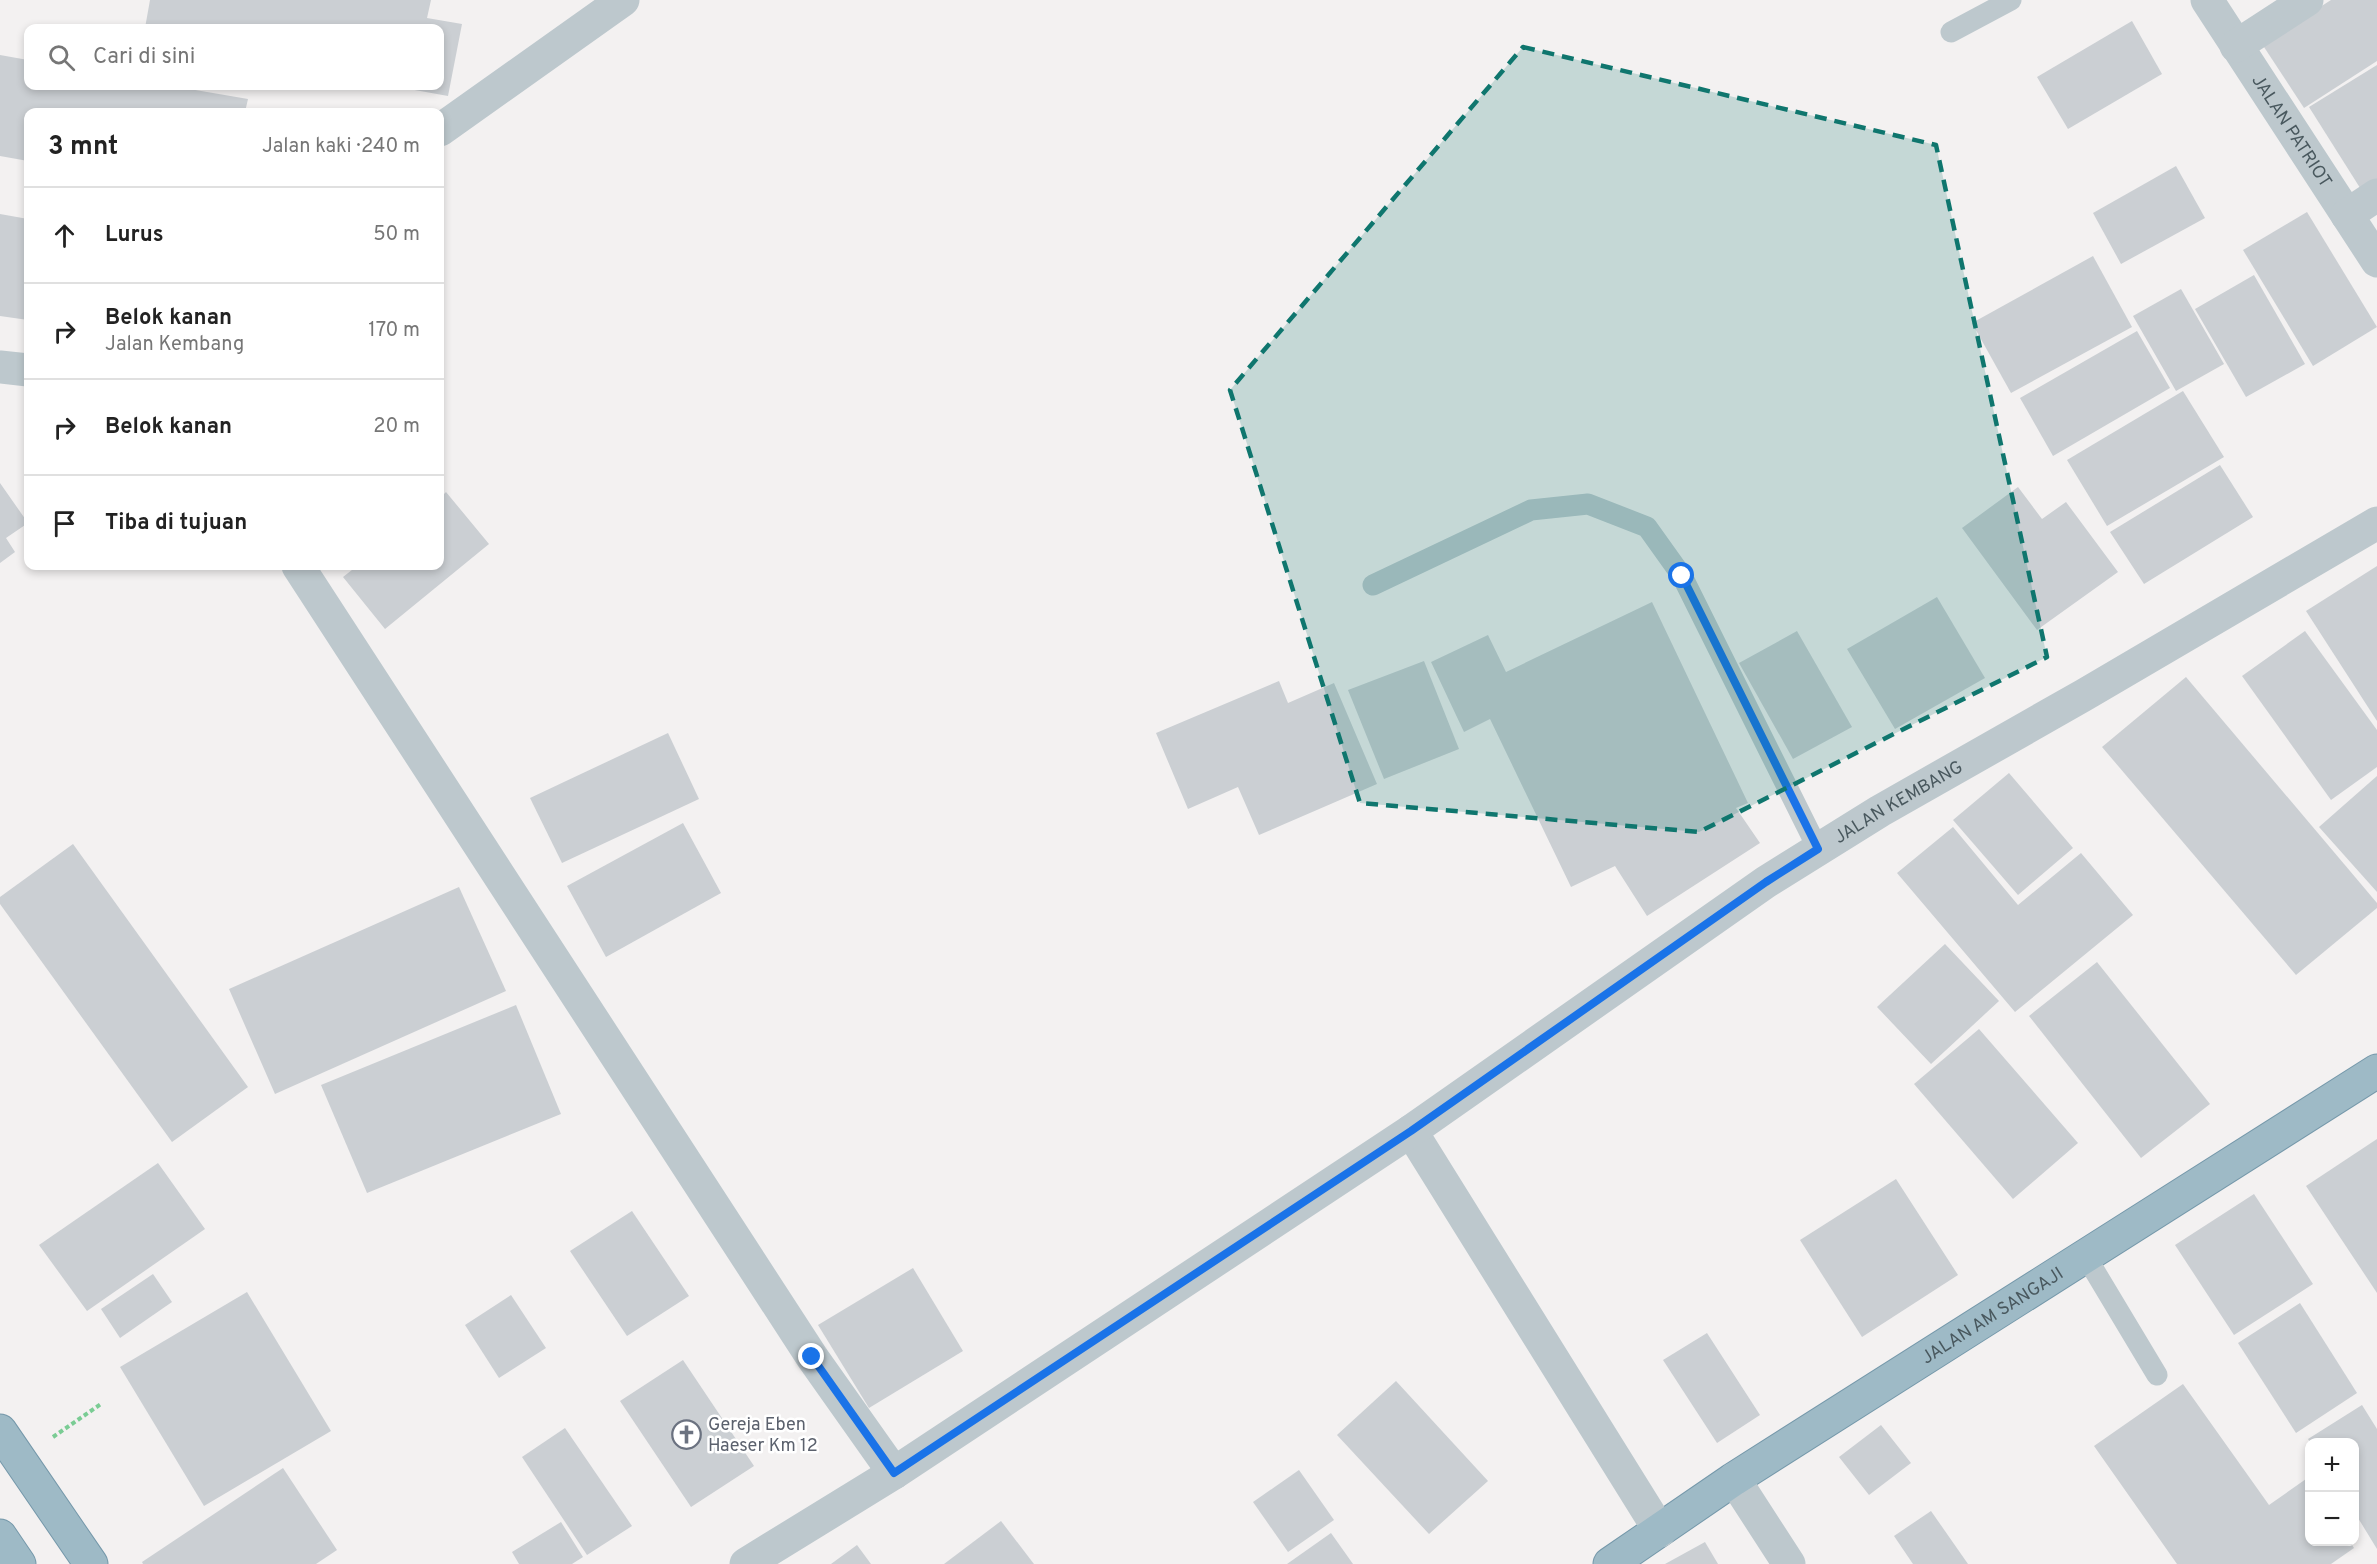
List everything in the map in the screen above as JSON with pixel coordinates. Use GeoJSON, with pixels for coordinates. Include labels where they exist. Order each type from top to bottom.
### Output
{"type":"FeatureCollection","features":[{"type":"Feature","properties":{"kind":"highway","name":"JALAN AM SANGAJI"},"geometry":{"type":"LineString","coordinates":[[1610,1564],[1734,1479],[2377,1071]]}},
{"type":"Feature","properties":{"kind":"highway"},"geometry":{"type":"LineString","coordinates":[[5,1448],[91,1564]]}},
{"type":"Feature","properties":{"kind":"highway"},"geometry":{"type":"LineString","coordinates":[[0,1536],[19,1564]]}},
{"type":"Feature","properties":{"kind":"street"},"geometry":{"type":"LineString","coordinates":[[444,127],[622,0]]}},
{"type":"Feature","properties":{"kind":"street","name":"JALAN PATRIOT"},"geometry":{"type":"LineString","coordinates":[[2207,0],[2377,261]]}},
{"type":"Feature","properties":{"kind":"street"},"geometry":{"type":"LineString","coordinates":[[2236,46],[2307,0]]}},
{"type":"Feature","properties":{"kind":"street"},"geometry":{"type":"LineString","coordinates":[[2347,215],[2377,195]]}},
{"type":"Feature","properties":{"kind":"street"},"geometry":{"type":"LineString","coordinates":[[0,367],[24,370]]}},
{"type":"Feature","properties":{"kind":"street","name":"JALAN KEMBANG"},"geometry":{"type":"LineString","coordinates":[[746,1564],[894,1473],[1411,1131],[1766,882],[1880,811],[2084,695],[2377,523]]}},
{"type":"Feature","properties":{"kind":"street"},"geometry":{"type":"LineString","coordinates":[[301,570],[812,1357],[894,1473]]}},
{"type":"Feature","properties":{"kind":"street"},"geometry":{"type":"LineString","coordinates":[[1411,1131],[1660,1531]]}},
{"type":"Feature","properties":{"kind":"street"},"geometry":{"type":"LineString","coordinates":[[1734,1479],[1789,1564]]}},
{"type":"Feature","properties":{"kind":"lane"},"geometry":{"type":"LineString","coordinates":[[1951,32],[2011,0]]}},
{"type":"Feature","properties":{"kind":"lane"},"geometry":{"type":"LineString","coordinates":[[1372,585],[1531,510],[1588,504],[1647,527],[1682,576],[1818,849]]}},
{"type":"Feature","properties":{"kind":"lane"},"geometry":{"type":"LineString","coordinates":[[2085,1255],[2157,1375]]}},
{"type":"Feature","properties":{"kind":"path"},"geometry":{"type":"LineString","coordinates":[[5,1448],[57,1436],[101,1404]]}},
{"type":"Feature","properties":{"kind":"highlighted area"},"geometry":{"type":"Polygon","coordinates":[[[1523,47],[1936,145],[2047,657],[1699,832],[1360,803],[1230,390],[1523,47]]]}},
{"type":"Feature","properties":{"kind":"building"},"geometry":{"type":"Polygon","coordinates":[[[150,0],[431,0],[427,18],[462,24],[448,96],[415,90],[444,90],[444,24],[146,24],[150,0]]]}},
{"type":"Feature","properties":{"kind":"building"},"geometry":{"type":"Polygon","coordinates":[[[2331,0],[2377,0],[2377,61],[2304,108],[2262,44],[2331,0]]]}},
{"type":"Feature","properties":{"kind":"building"},"geometry":{"type":"Polygon","coordinates":[[[2132,21],[2162,74],[2068,129],[2037,77],[2132,21]]]}},
{"type":"Feature","properties":{"kind":"building"},"geometry":{"type":"Polygon","coordinates":[[[0,55],[24,59],[24,90],[195,90],[248,99],[246,108],[24,108],[24,160],[0,156],[0,55]]]}},
{"type":"Feature","properties":{"kind":"building"},"geometry":{"type":"Polygon","coordinates":[[[2377,65],[2377,181],[2362,191],[2309,107],[2377,65]]]}},
{"type":"Feature","properties":{"kind":"building"},"geometry":{"type":"Polygon","coordinates":[[[2176,166],[2205,218],[2121,264],[2093,213],[2176,166]]]}},
{"type":"Feature","properties":{"kind":"building"},"geometry":{"type":"Polygon","coordinates":[[[2307,212],[2377,327],[2313,366],[2243,250],[2307,212]]]}},
{"type":"Feature","properties":{"kind":"building"},"geometry":{"type":"Polygon","coordinates":[[[0,214],[24,218],[24,319],[0,316],[0,214]]]}},
{"type":"Feature","properties":{"kind":"building"},"geometry":{"type":"Polygon","coordinates":[[[2093,256],[2132,327],[2011,393],[1972,323],[2093,256]]]}},
{"type":"Feature","properties":{"kind":"building"},"geometry":{"type":"Polygon","coordinates":[[[2254,275],[2305,364],[2246,397],[2195,309],[2254,275]]]}},
{"type":"Feature","properties":{"kind":"building"},"geometry":{"type":"Polygon","coordinates":[[[2181,289],[2224,364],[2176,391],[2133,316],[2181,289]]]}},
{"type":"Feature","properties":{"kind":"building"},"geometry":{"type":"Polygon","coordinates":[[[2137,331],[2170,388],[2053,456],[2020,398],[2137,331]]]}},
{"type":"Feature","properties":{"kind":"building"},"geometry":{"type":"Polygon","coordinates":[[[2183,391],[2224,457],[2107,526],[2067,460],[2183,391]]]}},
{"type":"Feature","properties":{"kind":"building"},"geometry":{"type":"Polygon","coordinates":[[[2220,465],[2253,517],[2144,584],[2110,532],[2220,465]]]}},
{"type":"Feature","properties":{"kind":"building"},"geometry":{"type":"Polygon","coordinates":[[[0,483],[24,517],[24,526],[6,538],[15,552],[0,563],[0,483]]]}},
{"type":"Feature","properties":{"kind":"building"},"geometry":{"type":"Polygon","coordinates":[[[2018,487],[2042,519],[2066,502],[2118,572],[2037,630],[1962,528],[2018,487]]]}},
{"type":"Feature","properties":{"kind":"building"},"geometry":{"type":"Polygon","coordinates":[[[446,492],[489,544],[385,629],[343,577],[352,570],[444,570],[444,494],[446,492]]]}},
{"type":"Feature","properties":{"kind":"building"},"geometry":{"type":"Polygon","coordinates":[[[2377,566],[2377,721],[2306,611],[2377,566]]]}},
{"type":"Feature","properties":{"kind":"building"},"geometry":{"type":"Polygon","coordinates":[[[1937,597],[1985,678],[1895,729],[1847,649],[1937,597]]]}},
{"type":"Feature","properties":{"kind":"building"},"geometry":{"type":"Polygon","coordinates":[[[1652,602],[1748,803],[1736,808],[1760,843],[1647,916],[1615,866],[1571,887],[1490,719],[1464,732],[1431,662],[1488,635],[1506,672],[1652,602]]]}},
{"type":"Feature","properties":{"kind":"building"},"geometry":{"type":"Polygon","coordinates":[[[1797,631],[1852,727],[1793,759],[1739,663],[1797,631]]]}},
{"type":"Feature","properties":{"kind":"building"},"geometry":{"type":"Polygon","coordinates":[[[2305,631],[2377,730],[2377,767],[2331,800],[2242,676],[2305,631]]]}},
{"type":"Feature","properties":{"kind":"building"},"geometry":{"type":"Polygon","coordinates":[[[1424,661],[1459,749],[1384,779],[1348,690],[1424,661]]]}},
{"type":"Feature","properties":{"kind":"building"},"geometry":{"type":"Polygon","coordinates":[[[2186,677],[2377,903],[2377,908],[2296,975],[2102,747],[2186,677]]]}},
{"type":"Feature","properties":{"kind":"building"},"geometry":{"type":"Polygon","coordinates":[[[1279,681],[1288,703],[1334,683],[1377,784],[1259,835],[1238,787],[1188,809],[1156,733],[1279,681]]]}},
{"type":"Feature","properties":{"kind":"building"},"geometry":{"type":"Polygon","coordinates":[[[668,733],[699,799],[562,863],[530,798],[668,733]]]}},
{"type":"Feature","properties":{"kind":"building"},"geometry":{"type":"Polygon","coordinates":[[[2009,773],[2073,848],[2018,895],[1953,820],[2009,773]]]}},
{"type":"Feature","properties":{"kind":"building"},"geometry":{"type":"Polygon","coordinates":[[[2377,776],[2377,892],[2319,827],[2377,776]]]}},
{"type":"Feature","properties":{"kind":"building"},"geometry":{"type":"Polygon","coordinates":[[[683,823],[721,893],[606,957],[567,886],[683,823]]]}},
{"type":"Feature","properties":{"kind":"building"},"geometry":{"type":"Polygon","coordinates":[[[1953,827],[2018,905],[2081,853],[2133,915],[2015,1012],[1897,873],[1953,827]]]}},
{"type":"Feature","properties":{"kind":"building"},"geometry":{"type":"Polygon","coordinates":[[[73,844],[248,1087],[172,1142],[0,904],[0,897],[73,844]]]}},
{"type":"Feature","properties":{"kind":"building"},"geometry":{"type":"Polygon","coordinates":[[[459,887],[506,991],[275,1094],[229,989],[459,887]]]}},
{"type":"Feature","properties":{"kind":"building"},"geometry":{"type":"Polygon","coordinates":[[[1945,944],[1999,1001],[1931,1064],[1877,1007],[1945,944]]]}},
{"type":"Feature","properties":{"kind":"building"},"geometry":{"type":"Polygon","coordinates":[[[2097,962],[2210,1104],[2141,1158],[2029,1016],[2097,962]]]}},
{"type":"Feature","properties":{"kind":"building"},"geometry":{"type":"Polygon","coordinates":[[[516,1005],[561,1114],[367,1193],[321,1085],[516,1005]]]}},
{"type":"Feature","properties":{"kind":"building"},"geometry":{"type":"Polygon","coordinates":[[[1979,1029],[2078,1143],[2013,1199],[1914,1084],[1979,1029]]]}},
{"type":"Feature","properties":{"kind":"building"},"geometry":{"type":"Polygon","coordinates":[[[2377,1139],[2377,1293],[2306,1186],[2377,1139]]]}},
{"type":"Feature","properties":{"kind":"building"},"geometry":{"type":"Polygon","coordinates":[[[158,1163],[205,1229],[87,1311],[39,1245],[158,1163]]]}},
{"type":"Feature","properties":{"kind":"building"},"geometry":{"type":"Polygon","coordinates":[[[1896,1179],[1958,1275],[1862,1337],[1800,1240],[1896,1179]]]}},
{"type":"Feature","properties":{"kind":"building"},"geometry":{"type":"Polygon","coordinates":[[[2254,1194],[2313,1284],[2234,1335],[2175,1245],[2254,1194]]]}},
{"type":"Feature","properties":{"kind":"building"},"geometry":{"type":"Polygon","coordinates":[[[632,1211],[689,1296],[627,1336],[570,1251],[632,1211]]]}},
{"type":"Feature","properties":{"kind":"building"},"geometry":{"type":"Polygon","coordinates":[[[913,1268],[963,1351],[869,1408],[818,1325],[913,1268]]]}},
{"type":"Feature","properties":{"kind":"building"},"geometry":{"type":"Polygon","coordinates":[[[153,1274],[172,1302],[120,1338],[101,1309],[153,1274]]]}},
{"type":"Feature","properties":{"kind":"building"},"geometry":{"type":"Polygon","coordinates":[[[247,1292],[331,1431],[204,1506],[120,1367],[247,1292]]]}},
{"type":"Feature","properties":{"kind":"building"},"geometry":{"type":"Polygon","coordinates":[[[511,1295],[546,1348],[499,1378],[465,1325],[511,1295]]]}},
{"type":"Feature","properties":{"kind":"building"},"geometry":{"type":"Polygon","coordinates":[[[2300,1303],[2357,1393],[2296,1433],[2238,1343],[2300,1303]]]}},
{"type":"Feature","properties":{"kind":"building"},"geometry":{"type":"Polygon","coordinates":[[[1707,1333],[1760,1415],[1717,1443],[1663,1360],[1707,1333]]]}},
{"type":"Feature","properties":{"kind":"building","name":"Gereja Eben Haeser Km 12"},"geometry":{"type":"Polygon","coordinates":[[[683,1360],[754,1466],[691,1507],[620,1401],[683,1360]]]}},
{"type":"Feature","properties":{"kind":"building"},"geometry":{"type":"Polygon","coordinates":[[[1396,1381],[1488,1481],[1429,1534],[1337,1435],[1396,1381]]]}},
{"type":"Feature","properties":{"kind":"building"},"geometry":{"type":"Polygon","coordinates":[[[2183,1384],[2269,1505],[2305,1480],[2305,1546],[2353,1546],[2354,1548],[2331,1564],[2177,1564],[2094,1446],[2183,1384]]]}},
{"type":"Feature","properties":{"kind":"building"},"geometry":{"type":"Polygon","coordinates":[[[2362,1405],[2377,1429],[2377,1549],[2359,1520],[2359,1438],[2310,1438],[2362,1405]]]}},
{"type":"Feature","properties":{"kind":"building"},"geometry":{"type":"Polygon","coordinates":[[[1881,1425],[1911,1463],[1869,1495],[1839,1457],[1881,1425]]]}},
{"type":"Feature","properties":{"kind":"building"},"geometry":{"type":"Polygon","coordinates":[[[565,1428],[632,1526],[587,1555],[522,1457],[565,1428]]]}},
{"type":"Feature","properties":{"kind":"building"},"geometry":{"type":"Polygon","coordinates":[[[283,1468],[337,1550],[316,1564],[143,1564],[142,1562],[283,1468]]]}},
{"type":"Feature","properties":{"kind":"building"},"geometry":{"type":"Polygon","coordinates":[[[1299,1470],[1334,1520],[1288,1552],[1253,1502],[1299,1470]]]}},
{"type":"Feature","properties":{"kind":"building"},"geometry":{"type":"Polygon","coordinates":[[[1931,1511],[1968,1564],[1913,1564],[1894,1536],[1931,1511]]]}},
{"type":"Feature","properties":{"kind":"building"},"geometry":{"type":"Polygon","coordinates":[[[1001,1521],[1034,1564],[944,1564],[1001,1521]]]}},
{"type":"Feature","properties":{"kind":"building"},"geometry":{"type":"Polygon","coordinates":[[[561,1522],[583,1557],[572,1564],[519,1564],[512,1552],[561,1522]]]}},
{"type":"Feature","properties":{"kind":"building"},"geometry":{"type":"Polygon","coordinates":[[[1331,1533],[1353,1564],[1287,1564],[1331,1533]]]}},
{"type":"Feature","properties":{"kind":"building"},"geometry":{"type":"Polygon","coordinates":[[[1705,1542],[1718,1564],[1665,1564],[1705,1542]]]}},
{"type":"Feature","properties":{"kind":"building"},"geometry":{"type":"Polygon","coordinates":[[[857,1545],[871,1564],[831,1564],[857,1545]]]}},
{"type":"Feature","properties":{"kind":"place","name":"Gereja Eben Haeser Km 12"},"geometry":{"type":"Point","coordinates":[687,1434]}},
{"type":"Feature","properties":{"kind":"route"},"geometry":{"type":"LineString","coordinates":[[812,1357],[894,1473],[1411,1131],[1766,882],[1818,849],[1682,576]]}}]}
